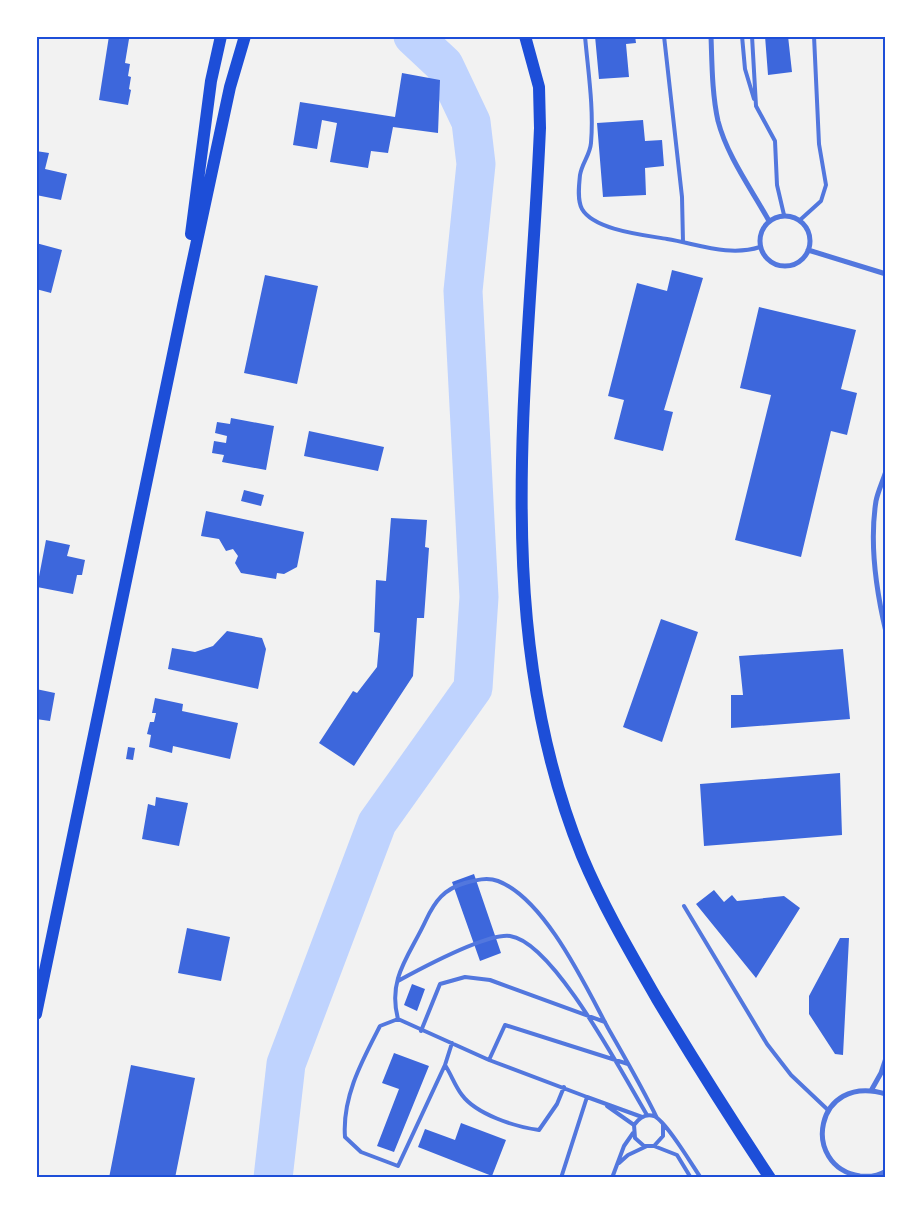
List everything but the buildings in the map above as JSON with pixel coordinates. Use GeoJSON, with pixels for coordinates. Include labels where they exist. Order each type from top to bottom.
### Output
{"type":"FeatureCollection","features":[{"type":"Feature","properties":{"kind":"main road"},"geometry":{"type":"LineString","coordinates":[[183,306],[205,122],[211,81],[221,36]]}},
{"type":"Feature","properties":{"kind":"main road"},"geometry":{"type":"LineString","coordinates":[[36,1014],[183,306],[230,87],[245,36]]}},
{"type":"Feature","properties":{"kind":"main road"},"geometry":{"type":"LineString","coordinates":[[525,36],[539,87],[540,128],[520,507],[526,608],[542,721],[554,772],[574,834],[612,919],[694,1061],[770,1178]]}},
{"type":"Feature","properties":{"kind":"street"},"geometry":{"type":"LineString","coordinates":[[711,36],[713,83],[719,122],[733,156],[769,221]]}},
{"type":"Feature","properties":{"kind":"street"},"geometry":{"type":"LineString","coordinates":[[784,216],[800,220],[809,234],[808,250],[796,263],[786,266],[770,261],[760,247],[760,235],[769,221],[784,216]]}},
{"type":"Feature","properties":{"kind":"street"},"geometry":{"type":"LineString","coordinates":[[808,250],[886,274]]}},
{"type":"Feature","properties":{"kind":"street"},"geometry":{"type":"LineString","coordinates":[[886,471],[876,500],[873,549],[876,592],[886,632]]}},
{"type":"Feature","properties":{"kind":"street"},"geometry":{"type":"LineString","coordinates":[[872,1089],[881,1073],[886,1058]]}},
{"type":"Feature","properties":{"kind":"street"},"geometry":{"type":"LineString","coordinates":[[886,1094],[872,1089],[859,1090],[847,1093],[836,1100],[828,1110],[823,1122],[822,1136],[831,1160],[852,1175],[866,1177],[886,1171]]}},
{"type":"Feature","properties":{"kind":"lane"},"geometry":{"type":"LineString","coordinates":[[585,36],[592,138],[589,157],[580,173],[581,207],[591,218],[609,226],[734,251],[760,247]]}},
{"type":"Feature","properties":{"kind":"lane"},"geometry":{"type":"LineString","coordinates":[[664,36],[680,179],[683,242]]}},
{"type":"Feature","properties":{"kind":"lane"},"geometry":{"type":"LineString","coordinates":[[742,36],[745,69],[756,106],[775,141],[777,184],[784,216]]}},
{"type":"Feature","properties":{"kind":"lane"},"geometry":{"type":"LineString","coordinates":[[752,36],[756,106]]}},
{"type":"Feature","properties":{"kind":"lane"},"geometry":{"type":"LineString","coordinates":[[800,220],[820,201],[826,185],[819,144],[814,36]]}},
{"type":"Feature","properties":{"kind":"lane"},"geometry":{"type":"LineString","coordinates":[[634,1125],[610,1107],[564,1087],[489,1060],[398,1019],[394,1003],[402,964],[439,898],[448,888],[486,878],[498,881],[510,888],[537,911],[560,943],[658,1118],[680,1145],[701,1178]]}},
{"type":"Feature","properties":{"kind":"lane"},"geometry":{"type":"LineString","coordinates":[[684,906],[767,1044],[791,1075],[828,1110]]}},
{"type":"Feature","properties":{"kind":"lane"},"geometry":{"type":"LineString","coordinates":[[398,981],[472,945],[510,936],[529,944],[544,957],[587,1016],[647,1115]]}},
{"type":"Feature","properties":{"kind":"lane"},"geometry":{"type":"LineString","coordinates":[[421,1031],[440,984],[465,977],[490,980],[605,1022]]}},
{"type":"Feature","properties":{"kind":"lane"},"geometry":{"type":"LineString","coordinates":[[398,1019],[380,1026],[357,1072],[344,1117],[346,1137],[361,1152],[398,1166],[445,1064],[452,1043]]}},
{"type":"Feature","properties":{"kind":"lane"},"geometry":{"type":"LineString","coordinates":[[489,1060],[505,1025],[628,1064]]}},
{"type":"Feature","properties":{"kind":"lane"},"geometry":{"type":"LineString","coordinates":[[445,1064],[461,1094],[469,1104],[481,1112],[526,1128],[539,1130],[557,1104],[564,1087]]}},
{"type":"Feature","properties":{"kind":"lane"},"geometry":{"type":"LineString","coordinates":[[587,1097],[642,1117]]}},
{"type":"Feature","properties":{"kind":"lane"},"geometry":{"type":"LineString","coordinates":[[562,1178],[587,1097]]}},
{"type":"Feature","properties":{"kind":"lane"},"geometry":{"type":"LineString","coordinates":[[612,1178],[624,1146],[633,1133],[634,1125],[647,1115],[658,1118]]}},
{"type":"Feature","properties":{"kind":"lane"},"geometry":{"type":"LineString","coordinates":[[654,1146],[663,1136],[663,1125]]}},
{"type":"Feature","properties":{"kind":"lane"},"geometry":{"type":"LineString","coordinates":[[633,1133],[639,1143],[654,1146],[676,1155],[691,1178]]}},
{"type":"Feature","properties":{"kind":"lane"},"geometry":{"type":"LineString","coordinates":[[619,1163],[628,1155],[647,1146]]}},
{"type":"Feature","properties":{"kind":"waterway"},"geometry":{"type":"LineString","coordinates":[[273,1178],[286,1064],[377,823],[473,688],[479,597],[463,291],[476,164],[471,122],[444,65],[413,36]]}}]}
